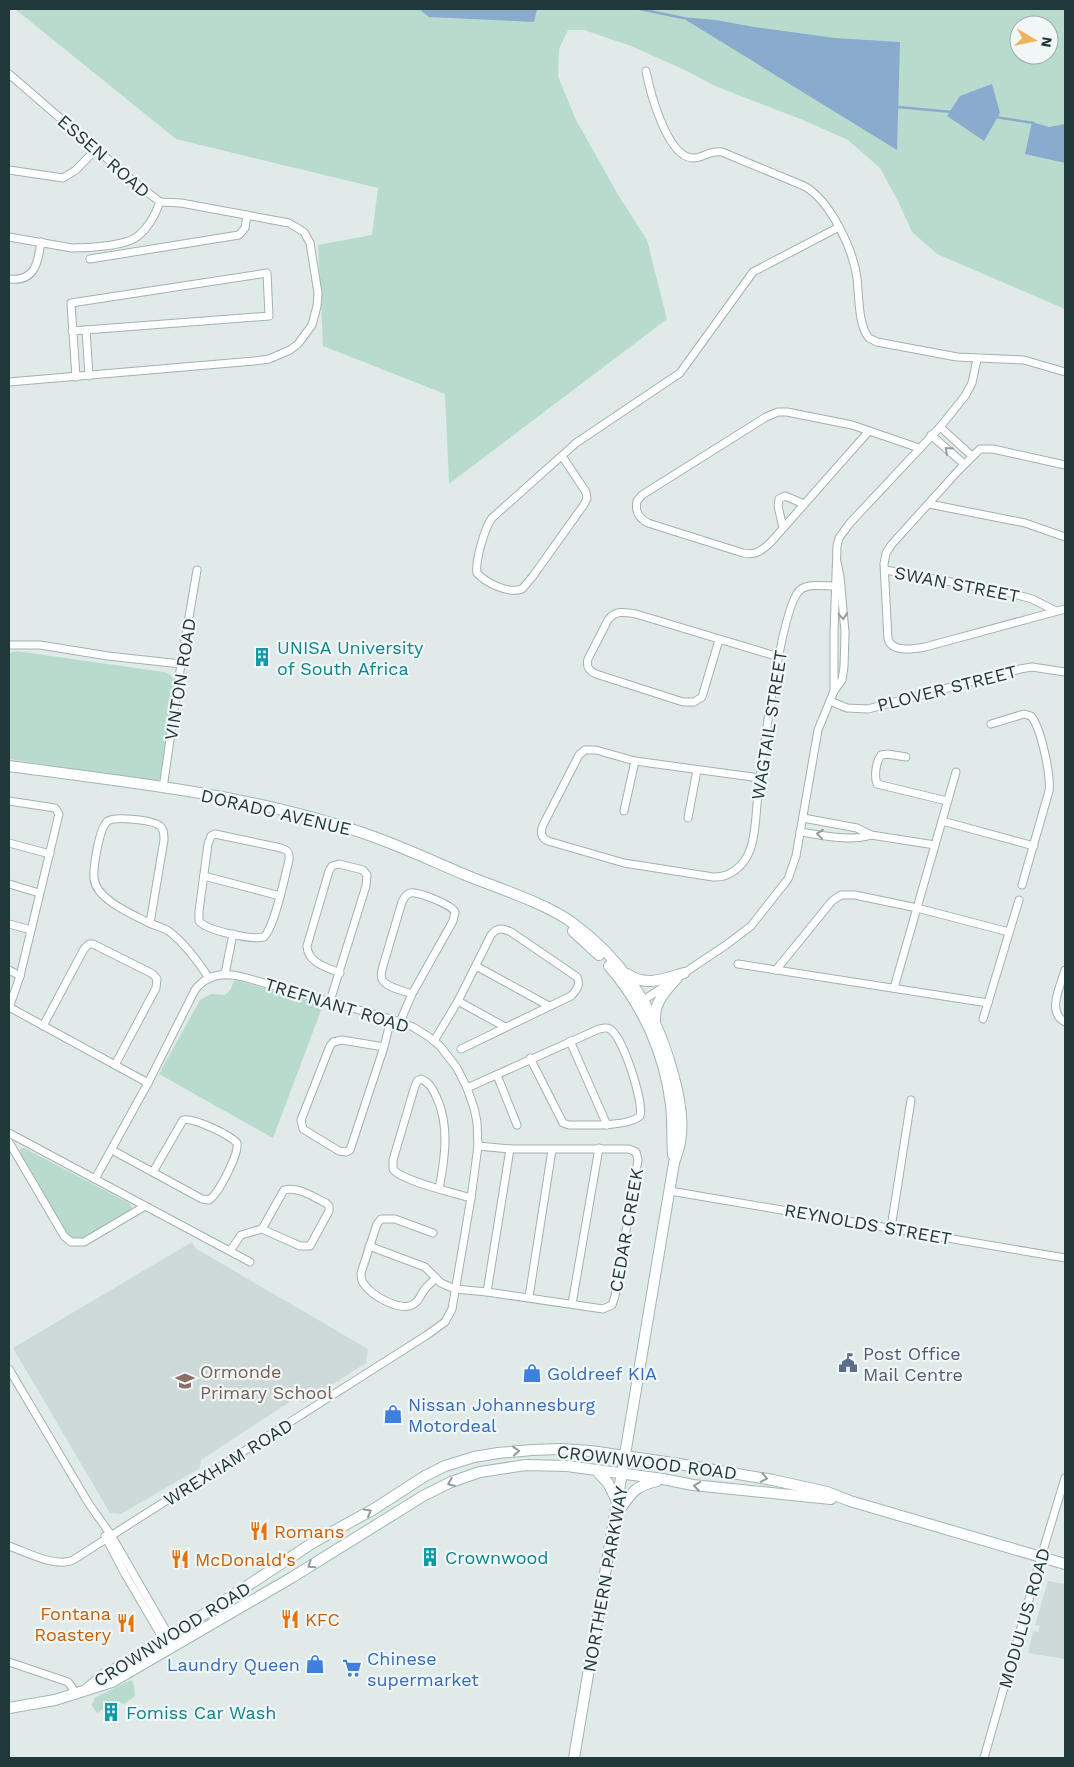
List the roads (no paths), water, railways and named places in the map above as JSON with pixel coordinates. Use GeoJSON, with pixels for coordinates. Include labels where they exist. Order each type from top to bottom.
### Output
{"type":"FeatureCollection","features":[{"type":"Feature","properties":{"kind":"main road","name":"DORADO AVENUE"},"geometry":{"type":"LineString","coordinates":[[9,766],[245,801],[337,824],[416,853],[561,915],[591,938],[624,972],[641,1002]]}},
{"type":"Feature","properties":{"kind":"main road","name":"DORADO AVENUE"},"geometry":{"type":"LineString","coordinates":[[531,902],[574,932],[600,955],[641,1002]]}},
{"type":"Feature","properties":{"kind":"main road"},"geometry":{"type":"LineString","coordinates":[[624,972],[637,980],[647,982],[680,975]]}},
{"type":"Feature","properties":{"kind":"main road"},"geometry":{"type":"LineString","coordinates":[[655,1022],[657,1004],[665,990],[680,975]]}},
{"type":"Feature","properties":{"kind":"main road","name":"NORTHERN PARKWAY"},"geometry":{"type":"LineString","coordinates":[[574,1758],[674,1163],[680,1141],[679,1105],[673,1071],[661,1034],[641,1002]]}},
{"type":"Feature","properties":{"kind":"main road","name":"NORTHERN PARKWAY"},"geometry":{"type":"LineString","coordinates":[[641,1002],[654,1037],[667,1082],[671,1106],[674,1163]]}},
{"type":"Feature","properties":{"kind":"main road","name":"CROWNWOOD ROAD"},"geometry":{"type":"LineString","coordinates":[[87,1689],[103,1675],[167,1638],[314,1542],[374,1509],[425,1476],[446,1466],[474,1457],[498,1453],[560,1449],[625,1456],[773,1480],[827,1492],[850,1501],[1065,1564]]}},
{"type":"Feature","properties":{"kind":"main road","name":"CROWNWOOD ROAD"},"geometry":{"type":"LineString","coordinates":[[9,1708],[55,1700],[112,1682],[291,1578],[423,1496],[451,1482],[480,1472],[526,1465],[567,1466],[693,1485],[850,1501]]}},
{"type":"Feature","properties":{"kind":"main road"},"geometry":{"type":"LineString","coordinates":[[596,1470],[608,1483],[618,1503]]}},
{"type":"Feature","properties":{"kind":"main road"},"geometry":{"type":"LineString","coordinates":[[616,1515],[635,1489],[663,1479]]}},
{"type":"Feature","properties":{"kind":"street"},"geometry":{"type":"LineString","coordinates":[[646,71],[653,102],[674,146],[681,154],[694,158],[712,152],[720,152],[814,191],[822,201],[850,249],[855,264],[862,322],[867,337],[877,342],[957,357],[1024,360],[1065,372]]}},
{"type":"Feature","properties":{"kind":"street","name":"ESSEN ROAD"},"geometry":{"type":"LineString","coordinates":[[9,74],[96,150],[160,202],[157,211],[140,234],[124,242],[82,248],[9,237]]}},
{"type":"Feature","properties":{"kind":"street"},"geometry":{"type":"LineString","coordinates":[[9,170],[63,178],[76,170],[96,150]]}},
{"type":"Feature","properties":{"kind":"street"},"geometry":{"type":"LineString","coordinates":[[9,382],[269,359],[298,344],[312,326],[318,293],[310,243],[304,232],[289,223],[181,203],[160,202]]}},
{"type":"Feature","properties":{"kind":"street"},"geometry":{"type":"LineString","coordinates":[[90,259],[239,235],[245,228],[246,215]]}},
{"type":"Feature","properties":{"kind":"street"},"geometry":{"type":"LineString","coordinates":[[562,456],[586,492],[583,506],[522,589],[509,590],[482,578],[477,573],[476,567],[489,522],[579,440],[680,373],[753,272],[838,227]]}},
{"type":"Feature","properties":{"kind":"street"},"geometry":{"type":"LineString","coordinates":[[9,279],[22,278],[31,274],[37,264],[41,242]]}},
{"type":"Feature","properties":{"kind":"street"},"geometry":{"type":"LineString","coordinates":[[72,331],[269,316],[267,273],[71,303],[72,331],[76,377]]}},
{"type":"Feature","properties":{"kind":"street"},"geometry":{"type":"LineString","coordinates":[[86,330],[89,376]]}},
{"type":"Feature","properties":{"kind":"street"},"geometry":{"type":"LineString","coordinates":[[641,1002],[742,934],[764,910],[791,872],[796,856],[818,730],[834,692],[842,680],[845,651],[838,586],[837,542],[845,529],[940,427],[970,390],[977,358]]}},
{"type":"Feature","properties":{"kind":"street"},"geometry":{"type":"LineString","coordinates":[[869,431],[784,528],[761,551],[748,554],[648,523],[640,518],[636,510],[638,499],[645,493],[766,417],[778,412],[787,412],[852,425],[919,448]]}},
{"type":"Feature","properties":{"kind":"street"},"geometry":{"type":"LineString","coordinates":[[940,427],[972,456]]}},
{"type":"Feature","properties":{"kind":"street"},"geometry":{"type":"LineString","coordinates":[[931,435],[964,464]]}},
{"type":"Feature","properties":{"kind":"street"},"geometry":{"type":"LineString","coordinates":[[1065,465],[986,448],[980,449],[964,464],[887,550],[885,560],[888,640],[889,644],[895,648],[925,647],[1065,609]]}},
{"type":"Feature","properties":{"kind":"street"},"geometry":{"type":"LineString","coordinates":[[784,528],[778,506],[779,499],[786,496],[804,504]]}},
{"type":"Feature","properties":{"kind":"street"},"geometry":{"type":"LineString","coordinates":[[929,504],[1025,523],[1065,537]]}},
{"type":"Feature","properties":{"kind":"street","name":"VINTON ROAD"},"geometry":{"type":"LineString","coordinates":[[163,788],[197,570]]}},
{"type":"Feature","properties":{"kind":"street","name":"SWAN STREET"},"geometry":{"type":"LineString","coordinates":[[885,570],[1006,592],[1032,600],[1056,612]]}},
{"type":"Feature","properties":{"kind":"street","name":"WAGTAIL STREET"},"geometry":{"type":"LineString","coordinates":[[635,761],[596,750],[588,749],[583,751],[578,757],[543,824],[541,830],[542,837],[554,843],[624,863],[722,878],[730,874],[749,852],[779,657],[787,618],[798,593],[802,589],[811,586],[838,586]]}},
{"type":"Feature","properties":{"kind":"street"},"geometry":{"type":"LineString","coordinates":[[834,692],[833,666],[838,586]]}},
{"type":"Feature","properties":{"kind":"street"},"geometry":{"type":"LineString","coordinates":[[719,640],[702,697],[694,702],[683,702],[596,674],[590,671],[587,665],[588,659],[608,620],[616,613],[636,614],[779,657]]}},
{"type":"Feature","properties":{"kind":"street"},"geometry":{"type":"LineString","coordinates":[[9,645],[40,645],[108,656],[181,664]]}},
{"type":"Feature","properties":{"kind":"street","name":"PLOVER STREET"},"geometry":{"type":"LineString","coordinates":[[830,701],[848,708],[868,709],[1020,669],[1032,667],[1065,672]]}},
{"type":"Feature","properties":{"kind":"street"},"geometry":{"type":"LineString","coordinates":[[991,724],[1027,714],[1033,717],[1048,768],[1050,783],[1022,885]]}},
{"type":"Feature","properties":{"kind":"street"},"geometry":{"type":"LineString","coordinates":[[906,757],[888,754],[881,755],[878,758],[875,777],[877,784],[947,801]]}},
{"type":"Feature","properties":{"kind":"street"},"geometry":{"type":"LineString","coordinates":[[624,811],[635,761],[760,778]]}},
{"type":"Feature","properties":{"kind":"street"},"geometry":{"type":"LineString","coordinates":[[688,818],[697,770]]}},
{"type":"Feature","properties":{"kind":"street"},"geometry":{"type":"LineString","coordinates":[[894,988],[956,772]]}},
{"type":"Feature","properties":{"kind":"street"},"geometry":{"type":"LineString","coordinates":[[9,801],[51,807],[57,810],[59,814],[20,976],[9,1008],[148,1082]]}},
{"type":"Feature","properties":{"kind":"street"},"geometry":{"type":"LineString","coordinates":[[95,1179],[195,990],[209,978],[170,932],[150,923],[106,899],[101,894],[95,883],[95,867],[102,830],[106,822],[113,818],[152,823],[159,825],[162,830],[164,840],[150,923]]}},
{"type":"Feature","properties":{"kind":"street"},"geometry":{"type":"LineString","coordinates":[[803,818],[857,828],[871,835],[935,846]]}},
{"type":"Feature","properties":{"kind":"street"},"geometry":{"type":"LineString","coordinates":[[942,821],[1034,846]]}},
{"type":"Feature","properties":{"kind":"street"},"geometry":{"type":"LineString","coordinates":[[800,832],[849,838],[871,835]]}},
{"type":"Feature","properties":{"kind":"street"},"geometry":{"type":"LineString","coordinates":[[213,834],[287,850],[290,856],[280,896],[266,936],[256,938],[205,926],[200,921],[199,912],[209,841],[213,834]]}},
{"type":"Feature","properties":{"kind":"street"},"geometry":{"type":"LineString","coordinates":[[9,843],[50,854]]}},
{"type":"Feature","properties":{"kind":"street"},"geometry":{"type":"LineString","coordinates":[[330,1001],[340,973],[368,877],[363,870],[336,864],[330,868],[307,946],[312,960],[340,973]]}},
{"type":"Feature","properties":{"kind":"street"},"geometry":{"type":"LineString","coordinates":[[204,876],[280,896]]}},
{"type":"Feature","properties":{"kind":"street"},"geometry":{"type":"LineString","coordinates":[[9,884],[40,893]]}},
{"type":"Feature","properties":{"kind":"street"},"geometry":{"type":"LineString","coordinates":[[400,1022],[412,994],[453,921],[455,912],[449,906],[421,894],[412,893],[405,896],[402,902],[381,974],[385,983],[412,994]]}},
{"type":"Feature","properties":{"kind":"street"},"geometry":{"type":"LineString","coordinates":[[776,970],[829,904],[841,895],[855,895],[917,908],[1009,932]]}},
{"type":"Feature","properties":{"kind":"street"},"geometry":{"type":"LineString","coordinates":[[983,1020],[1019,900]]}},
{"type":"Feature","properties":{"kind":"street"},"geometry":{"type":"LineString","coordinates":[[9,924],[31,930]]}},
{"type":"Feature","properties":{"kind":"street"},"geometry":{"type":"LineString","coordinates":[[434,1041],[458,1001],[493,932],[498,929],[512,932],[572,973],[579,981],[578,988],[571,996],[461,1050]]}},
{"type":"Feature","properties":{"kind":"street"},"geometry":{"type":"LineString","coordinates":[[225,974],[233,934]]}},
{"type":"Feature","properties":{"kind":"street"},"geometry":{"type":"LineString","coordinates":[[43,1026],[84,949],[90,944],[153,974],[157,979],[156,988],[114,1065]]}},
{"type":"Feature","properties":{"kind":"street"},"geometry":{"type":"LineString","coordinates":[[738,964],[988,1002]]}},
{"type":"Feature","properties":{"kind":"street"},"geometry":{"type":"LineString","coordinates":[[476,966],[549,1006]]}},
{"type":"Feature","properties":{"kind":"street"},"geometry":{"type":"LineString","coordinates":[[9,970],[20,976]]}},
{"type":"Feature","properties":{"kind":"street"},"geometry":{"type":"LineString","coordinates":[[1065,970],[1055,1005],[1060,1019],[1065,1022]]}},
{"type":"Feature","properties":{"kind":"street","name":"TREFNANT ROAD"},"geometry":{"type":"LineString","coordinates":[[209,978],[225,974],[242,977],[391,1019],[419,1030],[434,1041],[447,1055],[467,1088],[477,1122],[478,1146],[455,1289]]}},
{"type":"Feature","properties":{"kind":"street"},"geometry":{"type":"LineString","coordinates":[[458,1001],[505,1028]]}},
{"type":"Feature","properties":{"kind":"street"},"geometry":{"type":"LineString","coordinates":[[384,1047],[342,1040],[333,1042],[301,1120],[302,1129],[339,1151],[346,1152],[350,1150],[384,1047],[391,1019]]}},
{"type":"Feature","properties":{"kind":"street"},"geometry":{"type":"LineString","coordinates":[[467,1088],[530,1058],[570,1041],[599,1029],[609,1029],[618,1040],[637,1085],[641,1106],[640,1116],[635,1120],[607,1125],[569,1125],[561,1122],[530,1058]]}},
{"type":"Feature","properties":{"kind":"street"},"geometry":{"type":"LineString","coordinates":[[570,1041],[607,1125]]}},
{"type":"Feature","properties":{"kind":"street"},"geometry":{"type":"LineString","coordinates":[[497,1075],[517,1125]]}},
{"type":"Feature","properties":{"kind":"street"},"geometry":{"type":"LineString","coordinates":[[439,1189],[446,1146],[442,1112],[439,1102],[428,1083],[423,1079],[419,1079],[414,1089],[393,1160],[393,1169],[398,1175],[439,1189],[471,1198]]}},
{"type":"Feature","properties":{"kind":"street"},"geometry":{"type":"LineString","coordinates":[[891,1228],[912,1100]]}},
{"type":"Feature","properties":{"kind":"street"},"geometry":{"type":"LineString","coordinates":[[112,1150],[202,1199],[209,1200],[216,1194],[237,1151],[238,1143],[232,1138],[196,1120],[186,1118],[183,1120],[153,1172]]}},
{"type":"Feature","properties":{"kind":"street"},"geometry":{"type":"LineString","coordinates":[[9,1133],[250,1262]]}},
{"type":"Feature","properties":{"kind":"street"},"geometry":{"type":"LineString","coordinates":[[9,1142],[64,1236],[71,1242],[84,1242],[145,1206]]}},
{"type":"Feature","properties":{"kind":"street","name":"CEDAR CREEK"},"geometry":{"type":"LineString","coordinates":[[455,1289],[603,1308],[610,1307],[616,1286],[638,1160],[638,1154],[634,1150],[629,1149],[552,1150],[478,1146]]}},
{"type":"Feature","properties":{"kind":"street"},"geometry":{"type":"LineString","coordinates":[[572,1304],[600,1148]]}},
{"type":"Feature","properties":{"kind":"street"},"geometry":{"type":"LineString","coordinates":[[487,1292],[510,1149]]}},
{"type":"Feature","properties":{"kind":"street"},"geometry":{"type":"LineString","coordinates":[[529,1297],[552,1150]]}},
{"type":"Feature","properties":{"kind":"street"},"geometry":{"type":"LineString","coordinates":[[230,1251],[241,1235],[262,1229],[300,1246],[308,1246],[312,1244],[329,1211],[329,1206],[296,1189],[284,1190],[262,1229]]}},
{"type":"Feature","properties":{"kind":"street","name":"REYNOLDS STREET"},"geometry":{"type":"LineString","coordinates":[[670,1191],[1065,1258]]}},
{"type":"Feature","properties":{"kind":"street"},"geometry":{"type":"LineString","coordinates":[[433,1233],[395,1219],[385,1218],[377,1224],[361,1273],[362,1282],[366,1287],[391,1304],[407,1307],[417,1302],[436,1278]]}},
{"type":"Feature","properties":{"kind":"street"},"geometry":{"type":"LineString","coordinates":[[369,1246],[425,1267],[441,1283],[455,1289]]}},
{"type":"Feature","properties":{"kind":"street","name":"WREXHAM ROAD"},"geometry":{"type":"LineString","coordinates":[[9,1546],[56,1562],[64,1563],[73,1560],[186,1490],[437,1328],[445,1322],[449,1315],[455,1289]]}},
{"type":"Feature","properties":{"kind":"street"},"geometry":{"type":"LineString","coordinates":[[9,1369],[108,1537],[125,1574],[172,1648]]}},
{"type":"Feature","properties":{"kind":"street","name":"MODULUS ROAD"},"geometry":{"type":"LineString","coordinates":[[984,1758],[1040,1557],[1065,1478]]}},
{"type":"Feature","properties":{"kind":"street"},"geometry":{"type":"LineString","coordinates":[[9,1662],[68,1682],[76,1693]]}},
{"type":"Feature","properties":{"kind":"water"},"geometry":{"type":"Polygon","coordinates":[[[419,9],[537,9],[534,22],[429,17],[419,9]]]}},
{"type":"Feature","properties":{"kind":"water"},"geometry":{"type":"Polygon","coordinates":[[[681,17],[716,20],[835,38],[900,42],[897,150],[681,17]]]}},
{"type":"Feature","properties":{"kind":"water"},"geometry":{"type":"Polygon","coordinates":[[[992,84],[1000,113],[984,141],[947,116],[960,96],[992,84]]]}},
{"type":"Feature","properties":{"kind":"water"},"geometry":{"type":"Polygon","coordinates":[[[1032,122],[1049,127],[1065,124],[1065,163],[1025,154],[1032,122]]]}},
{"type":"Feature","properties":{"kind":"waterway"},"geometry":{"type":"LineString","coordinates":[[640,9],[683,18]]}},
{"type":"Feature","properties":{"kind":"waterway"},"geometry":{"type":"LineString","coordinates":[[898,107],[952,112]]}},
{"type":"Feature","properties":{"kind":"waterway"},"geometry":{"type":"LineString","coordinates":[[995,117],[1034,123]]}},
{"type":"Feature","properties":{"kind":"place","name":"UNISA University of South Africa"},"geometry":{"type":"Point","coordinates":[262,657]}},
{"type":"Feature","properties":{"kind":"place","name":"Post Office Mail Centre"},"geometry":{"type":"Point","coordinates":[848,1363]}},
{"type":"Feature","properties":{"kind":"place","name":"Goldreef KIA"},"geometry":{"type":"Point","coordinates":[532,1373]}},
{"type":"Feature","properties":{"kind":"place","name":"Ormonde Primary School"},"geometry":{"type":"Point","coordinates":[185,1381]}},
{"type":"Feature","properties":{"kind":"place","name":"Nissan Johannesburg Motordeal"},"geometry":{"type":"Point","coordinates":[393,1414]}},
{"type":"Feature","properties":{"kind":"place","name":"Romans"},"geometry":{"type":"Point","coordinates":[259,1531]}},
{"type":"Feature","properties":{"kind":"place","name":"Crownwood"},"geometry":{"type":"Point","coordinates":[430,1557]}},
{"type":"Feature","properties":{"kind":"place","name":"McDonald's"},"geometry":{"type":"Point","coordinates":[180,1559]}},
{"type":"Feature","properties":{"kind":"place","name":"KFC"},"geometry":{"type":"Point","coordinates":[290,1619]}},
{"type":"Feature","properties":{"kind":"place","name":"Fontana Roastery"},"geometry":{"type":"Point","coordinates":[126,1623]}},
{"type":"Feature","properties":{"kind":"place","name":"Laundry Queen"},"geometry":{"type":"Point","coordinates":[315,1664]}},
{"type":"Feature","properties":{"kind":"place","name":"Chinese supermarket"},"geometry":{"type":"Point","coordinates":[352,1668]}},
{"type":"Feature","properties":{"kind":"place","name":"Fomiss Car Wash"},"geometry":{"type":"Point","coordinates":[111,1712]}}]}
